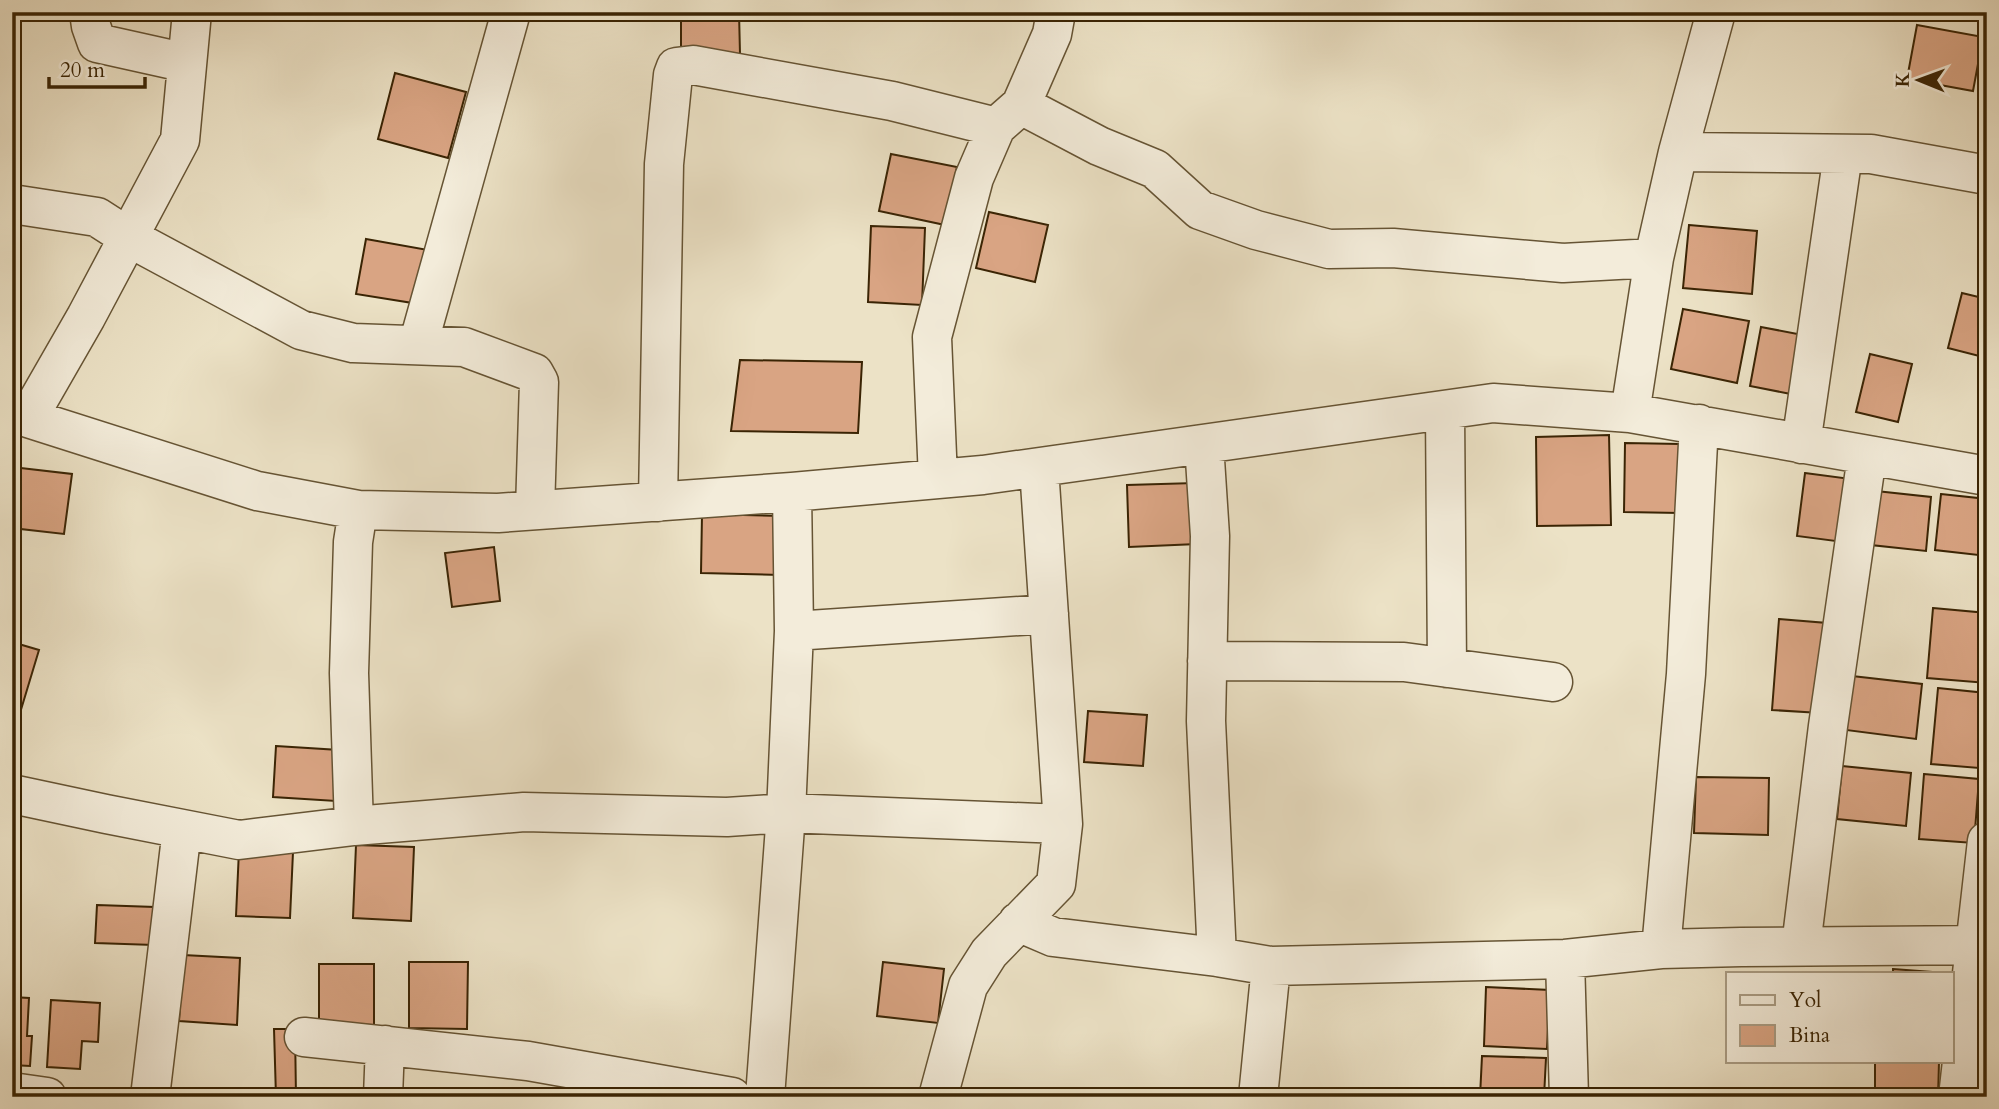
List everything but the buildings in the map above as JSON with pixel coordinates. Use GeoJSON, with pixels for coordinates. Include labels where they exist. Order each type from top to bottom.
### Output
{"type":"FeatureCollection","features":[{"type":"Feature","properties":{"kind":"street"},"geometry":{"type":"LineString","coordinates":[[89,12],[97,43],[187,63]]}},
{"type":"Feature","properties":{"kind":"street"},"geometry":{"type":"LineString","coordinates":[[192,12],[180,140],[86,317],[20,415],[257,491],[358,510],[498,513],[657,502],[1040,468],[1493,403],[1630,413],[1987,477]]}},
{"type":"Feature","properties":{"kind":"street"},"geometry":{"type":"LineString","coordinates":[[418,345],[511,12]]}},
{"type":"Feature","properties":{"kind":"street"},"geometry":{"type":"LineString","coordinates":[[938,479],[932,337],[974,178],[1054,23],[1085,12]]}},
{"type":"Feature","properties":{"kind":"street"},"geometry":{"type":"LineString","coordinates":[[1630,413],[1654,258],[1678,152],[1716,12]]}},
{"type":"Feature","properties":{"kind":"street"},"geometry":{"type":"LineString","coordinates":[[657,502],[664,163],[676,67],[693,65],[892,101],[1008,116],[1099,146],[1155,169],[1200,210],[1256,230],[1329,248],[1393,248],[1563,263],[1654,258]]}},
{"type":"Feature","properties":{"kind":"street"},"geometry":{"type":"LineString","coordinates":[[1678,152],[1871,154],[1987,175]]}},
{"type":"Feature","properties":{"kind":"street"},"geometry":{"type":"LineString","coordinates":[[1801,444],[1843,154]]}},
{"type":"Feature","properties":{"kind":"street"},"geometry":{"type":"LineString","coordinates":[[12,204],[97,217],[128,237],[301,330],[353,343],[464,347],[534,373],[540,382],[535,510]]}},
{"type":"Feature","properties":{"kind":"street"},"geometry":{"type":"LineString","coordinates":[[1445,410],[1447,668]]}},
{"type":"Feature","properties":{"kind":"street"},"geometry":{"type":"LineString","coordinates":[[1661,950],[1686,674],[1699,424]]}},
{"type":"Feature","properties":{"kind":"street"},"geometry":{"type":"LineString","coordinates":[[1204,444],[1210,536],[1206,721],[1217,957]]}},
{"type":"Feature","properties":{"kind":"street"},"geometry":{"type":"LineString","coordinates":[[1801,946],[1828,726],[1867,456]]}},
{"type":"Feature","properties":{"kind":"street"},"geometry":{"type":"LineString","coordinates":[[938,1097],[968,986],[989,953],[1056,884],[1063,824],[1040,468]]}},
{"type":"Feature","properties":{"kind":"street"},"geometry":{"type":"LineString","coordinates":[[765,1097],[786,813],[794,631],[792,492]]}},
{"type":"Feature","properties":{"kind":"street"},"geometry":{"type":"LineString","coordinates":[[354,826],[349,673],[353,542],[358,510]]}},
{"type":"Feature","properties":{"kind":"street"},"geometry":{"type":"LineString","coordinates":[[794,631],[1049,614]]}},
{"type":"Feature","properties":{"kind":"street"},"geometry":{"type":"LineString","coordinates":[[1208,661],[1404,662],[1553,682]]}},
{"type":"Feature","properties":{"kind":"street"},"geometry":{"type":"LineString","coordinates":[[12,794],[239,840],[354,826],[524,812],[727,817],[786,813],[1063,824]]}},
{"type":"Feature","properties":{"kind":"street"},"geometry":{"type":"LineString","coordinates":[[150,1097],[182,829]]}},
{"type":"Feature","properties":{"kind":"street"},"geometry":{"type":"LineString","coordinates":[[1958,1097],[1981,945],[1987,841]]}},
{"type":"Feature","properties":{"kind":"street"},"geometry":{"type":"LineString","coordinates":[[1018,922],[1053,937],[1271,966],[1565,959],[1661,950],[1981,945]]}},
{"type":"Feature","properties":{"kind":"street"},"geometry":{"type":"LineString","coordinates":[[1565,959],[1569,1097]]}},
{"type":"Feature","properties":{"kind":"street"},"geometry":{"type":"LineString","coordinates":[[1258,1097],[1271,966]]}},
{"type":"Feature","properties":{"kind":"street"},"geometry":{"type":"LineString","coordinates":[[304,1037],[528,1061],[732,1097]]}},
{"type":"Feature","properties":{"kind":"street"},"geometry":{"type":"LineString","coordinates":[[383,1097],[385,1045]]}},
{"type":"Feature","properties":{"kind":"street"},"geometry":{"type":"LineString","coordinates":[[12,1092],[47,1097]]}}]}
